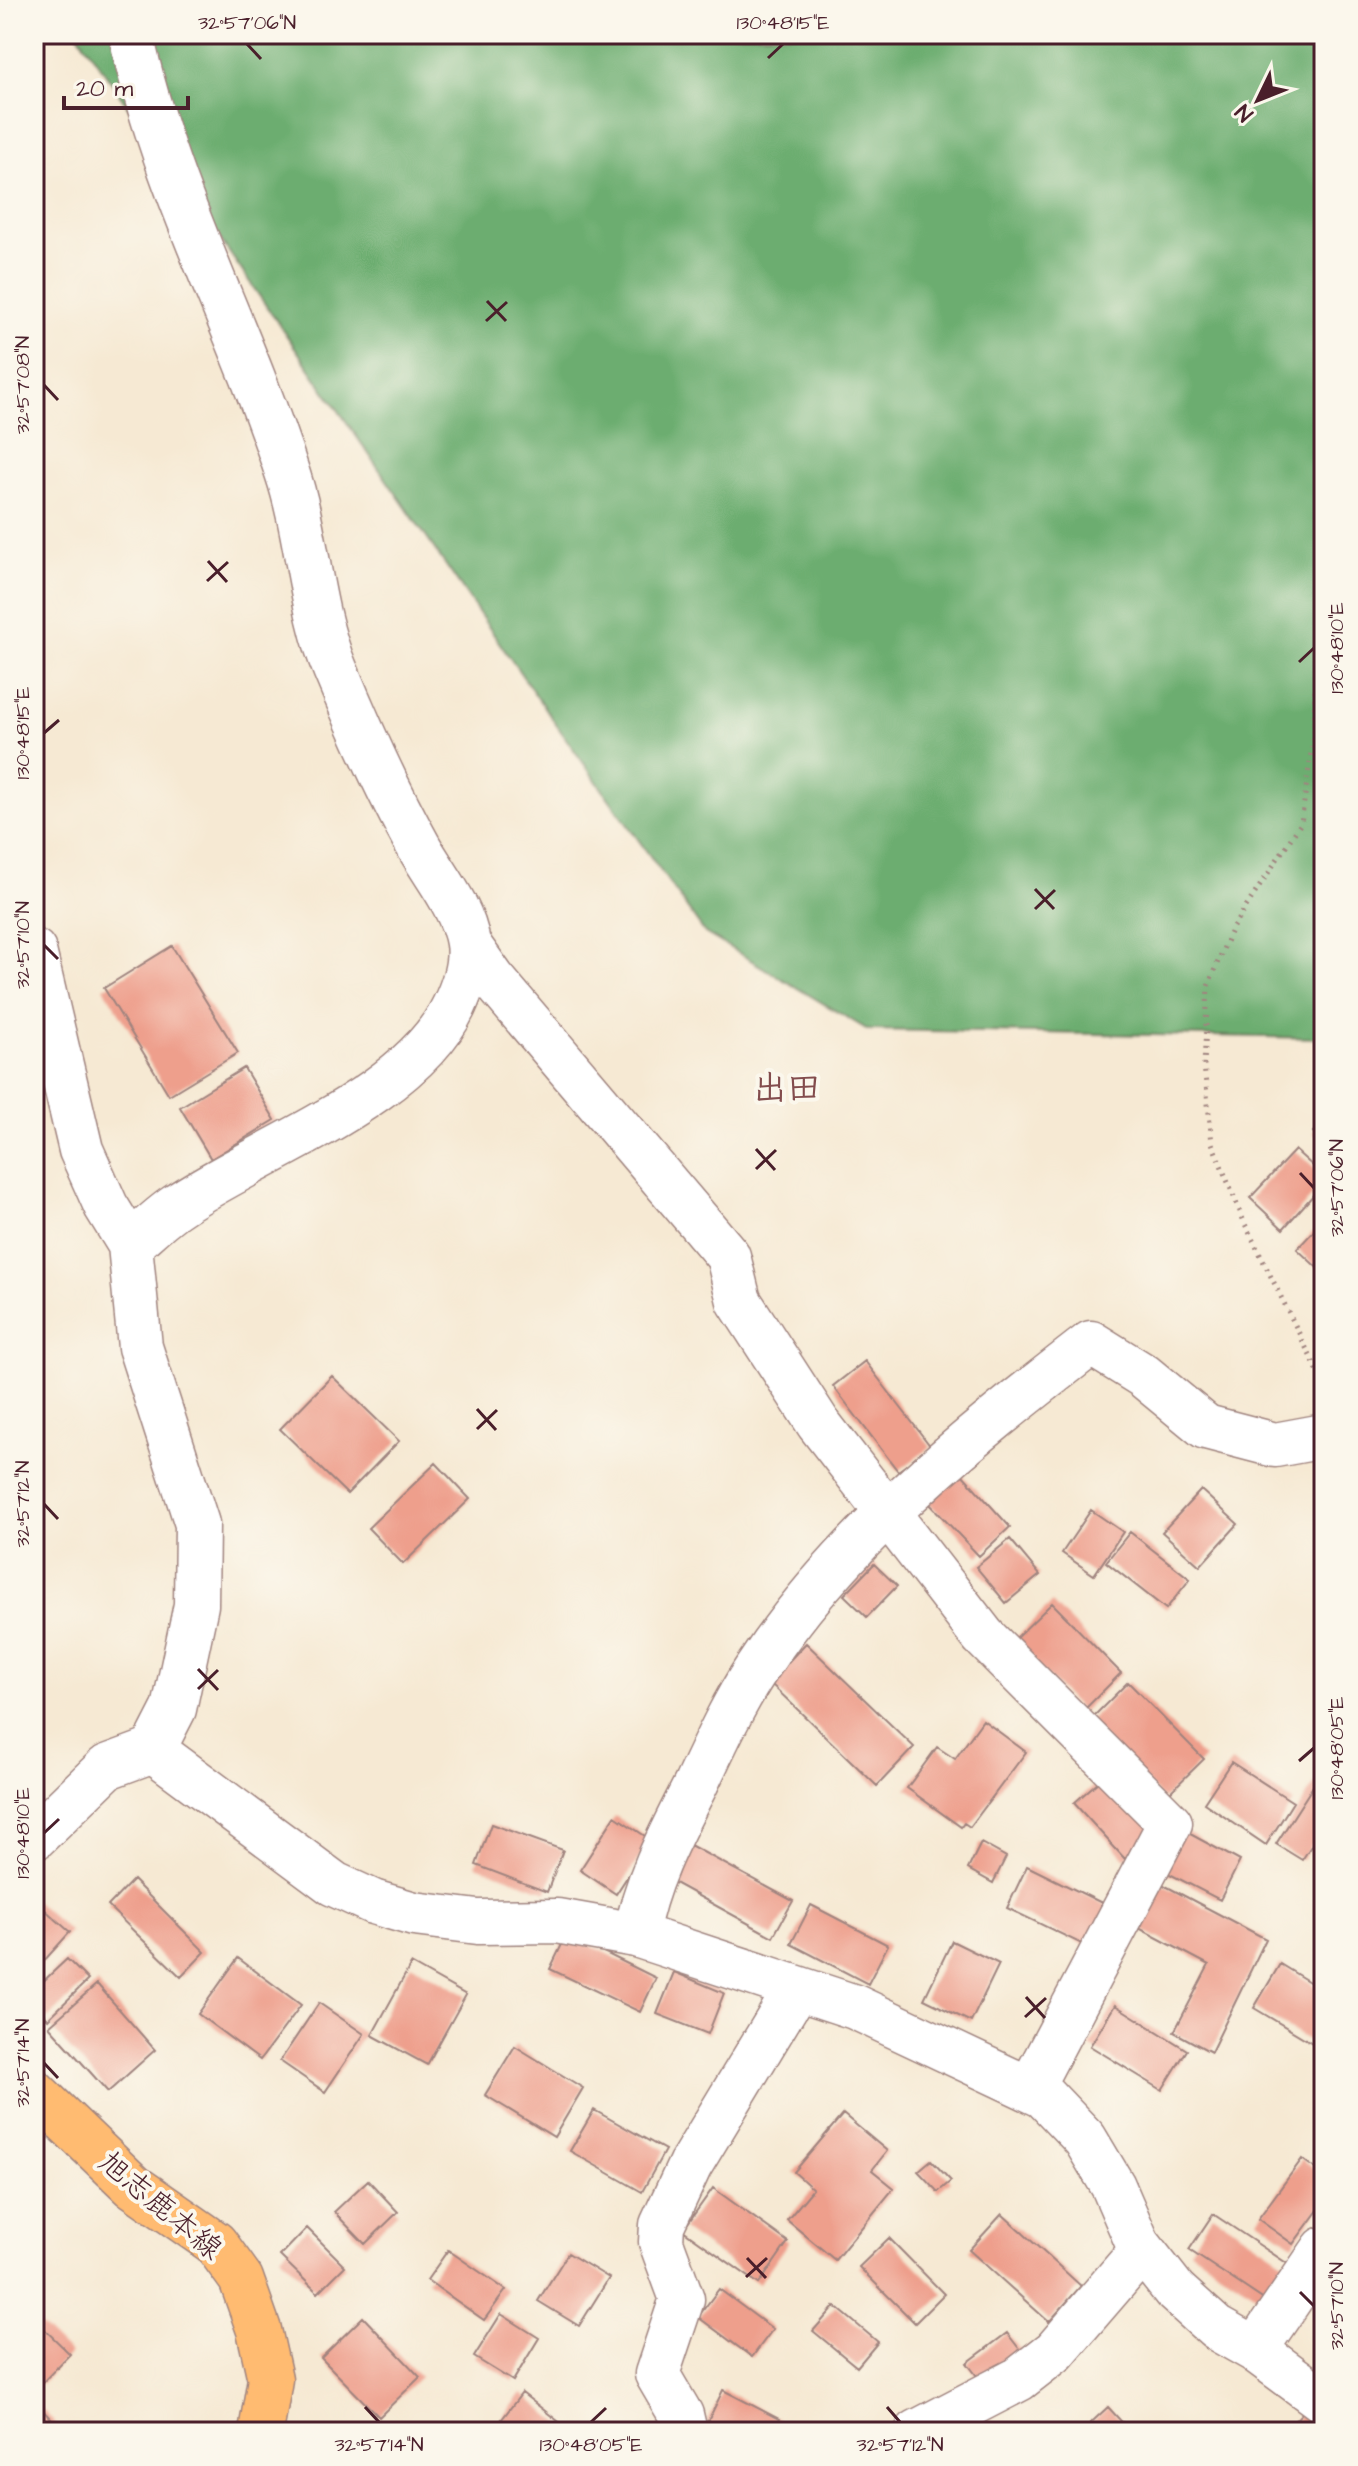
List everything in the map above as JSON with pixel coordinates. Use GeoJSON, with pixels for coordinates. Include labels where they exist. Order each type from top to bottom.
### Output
{"type":"FeatureCollection","features":[{"type":"Feature","properties":{"kind":"main road","name":"旭志鹿本線"},"geometry":{"type":"LineString","coordinates":[[34,2091],[133,2186],[215,2243],[241,2279],[259,2330],[270,2379],[261,2432]]}},
{"type":"Feature","properties":{"kind":"street"},"geometry":{"type":"LineString","coordinates":[[131,34],[139,74],[176,188],[287,471],[332,664],[419,846],[455,906],[468,944],[493,979],[728,1256],[739,1301],[818,1423],[983,1636],[1170,1823],[1030,2089]]}},
{"type":"Feature","properties":{"kind":"street"},"geometry":{"type":"LineString","coordinates":[[130,1245],[175,1207],[288,1145],[395,1075],[431,1042],[453,1008],[467,973],[468,944]]}},
{"type":"Feature","properties":{"kind":"street"},"geometry":{"type":"LineString","coordinates":[[34,951],[81,1150],[106,1206],[130,1245],[140,1347],[197,1524],[196,1605],[174,1709],[153,1750],[107,1767],[34,1838]]}},
{"type":"Feature","properties":{"kind":"street"},"geometry":{"type":"LineString","coordinates":[[636,1935],[642,1902],[669,1836],[754,1673],[793,1618],[886,1510],[1091,1343],[1144,1376],[1206,1427],[1275,1445],[1324,1436]]}},
{"type":"Feature","properties":{"kind":"street"},"geometry":{"type":"LineString","coordinates":[[153,1750],[334,1884],[373,1902],[414,1914],[478,1922],[557,1921],[636,1935],[855,2007],[1044,2096],[1085,2139],[1113,2186],[1142,2250],[1175,2291],[1216,2328],[1255,2350],[1324,2401]]}},
{"type":"Feature","properties":{"kind":"street"},"geometry":{"type":"LineString","coordinates":[[685,2432],[681,2415],[657,2374],[682,2299],[661,2242],[662,2225],[690,2165],[797,1988]]}},
{"type":"Feature","properties":{"kind":"street"},"geometry":{"type":"LineString","coordinates":[[1255,2350],[1324,2249]]}},
{"type":"Feature","properties":{"kind":"street"},"geometry":{"type":"LineString","coordinates":[[917,2432],[1019,2379],[1055,2351],[1142,2250]]}},
{"type":"Feature","properties":{"kind":"path"},"geometry":{"type":"LineString","coordinates":[[1324,531],[1318,554],[1314,732],[1301,823],[1231,930],[1208,986],[1204,1065],[1212,1143],[1245,1224],[1324,1384]]}},
{"type":"Feature","properties":{"kind":"green space"},"geometry":{"type":"Polygon","coordinates":[[[78,34],[1324,34],[1324,1038],[868,1030],[705,933],[555,723],[78,34]]]}},
{"type":"Feature","properties":{"kind":"building"},"geometry":{"type":"Polygon","coordinates":[[[172,946],[238,1053],[169,1095],[104,988],[172,946]]]}},
{"type":"Feature","properties":{"kind":"building"},"geometry":{"type":"Polygon","coordinates":[[[244,1068],[275,1120],[211,1159],[180,1107],[244,1068]]]}},
{"type":"Feature","properties":{"kind":"building"},"geometry":{"type":"Polygon","coordinates":[[[1324,1122],[1324,1143],[1313,1132],[1324,1122]]]}},
{"type":"Feature","properties":{"kind":"building"},"geometry":{"type":"Polygon","coordinates":[[[1295,1150],[1324,1176],[1324,1183],[1283,1229],[1250,1198],[1295,1150]]]}},
{"type":"Feature","properties":{"kind":"building"},"geometry":{"type":"Polygon","coordinates":[[[1324,1220],[1324,1274],[1297,1249],[1324,1220]]]}},
{"type":"Feature","properties":{"kind":"building"},"geometry":{"type":"Polygon","coordinates":[[[865,1361],[931,1447],[898,1471],[833,1386],[865,1361]]]}},
{"type":"Feature","properties":{"kind":"building"},"geometry":{"type":"Polygon","coordinates":[[[332,1376],[399,1441],[347,1494],[280,1429],[332,1376]]]}},
{"type":"Feature","properties":{"kind":"building"},"geometry":{"type":"Polygon","coordinates":[[[436,1463],[470,1499],[403,1564],[368,1528],[436,1463]]]}},
{"type":"Feature","properties":{"kind":"building"},"geometry":{"type":"Polygon","coordinates":[[[961,1473],[1010,1527],[979,1556],[928,1502],[961,1473]]]}},
{"type":"Feature","properties":{"kind":"building"},"geometry":{"type":"Polygon","coordinates":[[[1201,1490],[1238,1524],[1200,1566],[1162,1532],[1201,1490]]]}},
{"type":"Feature","properties":{"kind":"building"},"geometry":{"type":"Polygon","coordinates":[[[1091,1510],[1123,1532],[1094,1575],[1062,1553],[1091,1510]]]}},
{"type":"Feature","properties":{"kind":"building"},"geometry":{"type":"Polygon","coordinates":[[[1130,1532],[1190,1579],[1166,1609],[1106,1562],[1130,1532]]]}},
{"type":"Feature","properties":{"kind":"building"},"geometry":{"type":"Polygon","coordinates":[[[1010,1539],[1040,1575],[1006,1603],[976,1567],[1010,1539]]]}},
{"type":"Feature","properties":{"kind":"building"},"geometry":{"type":"Polygon","coordinates":[[[874,1564],[897,1586],[867,1617],[844,1595],[874,1564]]]}},
{"type":"Feature","properties":{"kind":"building"},"geometry":{"type":"Polygon","coordinates":[[[1052,1603],[1121,1673],[1082,1712],[1013,1641],[1052,1603]]]}},
{"type":"Feature","properties":{"kind":"building"},"geometry":{"type":"Polygon","coordinates":[[[806,1643],[914,1747],[877,1786],[769,1682],[806,1643]]]}},
{"type":"Feature","properties":{"kind":"building"},"geometry":{"type":"Polygon","coordinates":[[[1128,1682],[1204,1759],[1163,1799],[1088,1722],[1128,1682]]]}},
{"type":"Feature","properties":{"kind":"building"},"geometry":{"type":"Polygon","coordinates":[[[983,1720],[1026,1752],[970,1827],[964,1823],[961,1827],[907,1788],[937,1747],[955,1759],[983,1720]]]}},
{"type":"Feature","properties":{"kind":"building"},"geometry":{"type":"Polygon","coordinates":[[[1231,1762],[1293,1802],[1266,1845],[1204,1803],[1231,1762]]]}},
{"type":"Feature","properties":{"kind":"building"},"geometry":{"type":"Polygon","coordinates":[[[1324,1769],[1324,1826],[1302,1860],[1276,1844],[1324,1769]]]}},
{"type":"Feature","properties":{"kind":"building"},"geometry":{"type":"Polygon","coordinates":[[[1107,1774],[1157,1830],[1125,1859],[1074,1803],[1107,1774]]]}},
{"type":"Feature","properties":{"kind":"building"},"geometry":{"type":"Polygon","coordinates":[[[615,1816],[651,1840],[616,1894],[580,1870],[615,1816]]]}},
{"type":"Feature","properties":{"kind":"building"},"geometry":{"type":"Polygon","coordinates":[[[491,1824],[563,1850],[547,1892],[476,1865],[491,1824]]]}},
{"type":"Feature","properties":{"kind":"building"},"geometry":{"type":"Polygon","coordinates":[[[1181,1829],[1240,1861],[1220,1900],[1160,1869],[1181,1829]]]}},
{"type":"Feature","properties":{"kind":"building"},"geometry":{"type":"Polygon","coordinates":[[[981,1843],[1006,1857],[993,1883],[968,1869],[981,1843]]]}},
{"type":"Feature","properties":{"kind":"building"},"geometry":{"type":"Polygon","coordinates":[[[690,1845],[793,1901],[773,1937],[671,1881],[690,1845]]]}},
{"type":"Feature","properties":{"kind":"building"},"geometry":{"type":"Polygon","coordinates":[[[1027,1866],[1110,1907],[1090,1948],[1007,1908],[1027,1866]]]}},
{"type":"Feature","properties":{"kind":"building"},"geometry":{"type":"Polygon","coordinates":[[[133,1880],[205,1952],[181,1977],[108,1906],[133,1880]]]}},
{"type":"Feature","properties":{"kind":"building"},"geometry":{"type":"Polygon","coordinates":[[[1158,1882],[1266,1939],[1211,2052],[1174,2032],[1209,1965],[1135,1926],[1158,1882]]]}},
{"type":"Feature","properties":{"kind":"building"},"geometry":{"type":"Polygon","coordinates":[[[34,1900],[70,1932],[34,1972],[34,1900]]]}},
{"type":"Feature","properties":{"kind":"building"},"geometry":{"type":"Polygon","coordinates":[[[811,1905],[888,1945],[868,1984],[791,1944],[811,1905]]]}},
{"type":"Feature","properties":{"kind":"building"},"geometry":{"type":"Polygon","coordinates":[[[567,1934],[656,1978],[640,2012],[550,1969],[567,1934]]]}},
{"type":"Feature","properties":{"kind":"building"},"geometry":{"type":"Polygon","coordinates":[[[952,1941],[999,1964],[971,2022],[924,1999],[952,1941]]]}},
{"type":"Feature","properties":{"kind":"building"},"geometry":{"type":"Polygon","coordinates":[[[238,1958],[301,2005],[260,2060],[198,2014],[238,1958]]]}},
{"type":"Feature","properties":{"kind":"building"},"geometry":{"type":"Polygon","coordinates":[[[67,1959],[88,1980],[48,2019],[34,2005],[34,1990],[67,1959]]]}},
{"type":"Feature","properties":{"kind":"building"},"geometry":{"type":"Polygon","coordinates":[[[411,1964],[466,1995],[427,2065],[372,2035],[411,1964]]]}},
{"type":"Feature","properties":{"kind":"building"},"geometry":{"type":"Polygon","coordinates":[[[1280,1964],[1324,1991],[1324,2050],[1254,2008],[1280,1964]]]}},
{"type":"Feature","properties":{"kind":"building"},"geometry":{"type":"Polygon","coordinates":[[[674,1972],[724,1993],[708,2034],[657,2014],[674,1972]]]}},
{"type":"Feature","properties":{"kind":"building"},"geometry":{"type":"Polygon","coordinates":[[[97,1984],[155,2050],[108,2092],[49,2026],[97,1984]]]}},
{"type":"Feature","properties":{"kind":"building"},"geometry":{"type":"Polygon","coordinates":[[[319,2003],[364,2034],[325,2092],[280,2061],[319,2003]]]}},
{"type":"Feature","properties":{"kind":"building"},"geometry":{"type":"Polygon","coordinates":[[[1115,2005],[1187,2050],[1162,2090],[1090,2046],[1115,2005]]]}},
{"type":"Feature","properties":{"kind":"building"},"geometry":{"type":"Polygon","coordinates":[[[515,2046],[583,2088],[554,2137],[485,2095],[515,2046]]]}},
{"type":"Feature","properties":{"kind":"building"},"geometry":{"type":"Polygon","coordinates":[[[594,2110],[665,2150],[642,2192],[570,2151],[594,2110]]]}},
{"type":"Feature","properties":{"kind":"building"},"geometry":{"type":"Polygon","coordinates":[[[843,2114],[887,2151],[872,2170],[894,2188],[835,2260],[787,2220],[813,2189],[794,2172],[843,2114]]]}},
{"type":"Feature","properties":{"kind":"building"},"geometry":{"type":"Polygon","coordinates":[[[1302,2159],[1324,2175],[1324,2202],[1293,2244],[1258,2219],[1302,2159]]]}},
{"type":"Feature","properties":{"kind":"building"},"geometry":{"type":"Polygon","coordinates":[[[931,2160],[951,2181],[938,2192],[918,2171],[931,2160]]]}},
{"type":"Feature","properties":{"kind":"building"},"geometry":{"type":"Polygon","coordinates":[[[368,2180],[398,2212],[365,2244],[334,2212],[368,2180]]]}},
{"type":"Feature","properties":{"kind":"building"},"geometry":{"type":"Polygon","coordinates":[[[713,2188],[788,2242],[759,2284],[683,2230],[713,2188]]]}},
{"type":"Feature","properties":{"kind":"building"},"geometry":{"type":"Polygon","coordinates":[[[1002,2214],[1081,2286],[1049,2322],[969,2250],[1002,2214]]]}},
{"type":"Feature","properties":{"kind":"building"},"geometry":{"type":"Polygon","coordinates":[[[1213,2214],[1288,2264],[1264,2300],[1189,2250],[1213,2214]]]}},
{"type":"Feature","properties":{"kind":"building"},"geometry":{"type":"Polygon","coordinates":[[[307,2228],[345,2266],[318,2293],[280,2256],[307,2228]]]}},
{"type":"Feature","properties":{"kind":"building"},"geometry":{"type":"Polygon","coordinates":[[[889,2238],[944,2294],[915,2323],[859,2267],[889,2238]]]}},
{"type":"Feature","properties":{"kind":"building"},"geometry":{"type":"Polygon","coordinates":[[[448,2250],[506,2290],[484,2320],[427,2280],[448,2250]]]}},
{"type":"Feature","properties":{"kind":"building"},"geometry":{"type":"Polygon","coordinates":[[[568,2253],[609,2278],[579,2326],[538,2301],[568,2253]]]}},
{"type":"Feature","properties":{"kind":"building"},"geometry":{"type":"Polygon","coordinates":[[[719,2289],[773,2329],[752,2357],[698,2317],[719,2289]]]}},
{"type":"Feature","properties":{"kind":"building"},"geometry":{"type":"Polygon","coordinates":[[[835,2306],[878,2342],[857,2367],[813,2331],[835,2306]]]}},
{"type":"Feature","properties":{"kind":"building"},"geometry":{"type":"Polygon","coordinates":[[[501,2314],[539,2338],[513,2381],[474,2357],[501,2314]]]}},
{"type":"Feature","properties":{"kind":"building"},"geometry":{"type":"Polygon","coordinates":[[[363,2317],[420,2377],[379,2417],[321,2358],[363,2317]]]}},
{"type":"Feature","properties":{"kind":"building"},"geometry":{"type":"Polygon","coordinates":[[[34,2319],[70,2354],[41,2384],[34,2378],[34,2319]]]}},
{"type":"Feature","properties":{"kind":"building"},"geometry":{"type":"Polygon","coordinates":[[[1007,2333],[1024,2355],[984,2385],[967,2363],[1007,2333]]]}},
{"type":"Feature","properties":{"kind":"building"},"geometry":{"type":"Polygon","coordinates":[[[723,2390],[779,2419],[773,2432],[725,2432],[707,2423],[723,2390]]]}},
{"type":"Feature","properties":{"kind":"building"},"geometry":{"type":"Polygon","coordinates":[[[522,2393],[572,2432],[492,2432],[522,2393]]]}},
{"type":"Feature","properties":{"kind":"building"},"geometry":{"type":"Polygon","coordinates":[[[37,2404],[63,2432],[34,2432],[34,2407],[37,2404]]]}},
{"type":"Feature","properties":{"kind":"building"},"geometry":{"type":"Polygon","coordinates":[[[1108,2407],[1131,2432],[1081,2432],[1108,2407]]]}},
{"type":"Feature","properties":{"kind":"building"},"geometry":{"type":"Polygon","coordinates":[[[1304,2411],[1324,2431],[1324,2432],[1286,2430],[1304,2411]]]}},
{"type":"Feature","properties":{"kind":"district","name":"出田"},"geometry":{"type":"Point","coordinates":[787,1087]}}]}
